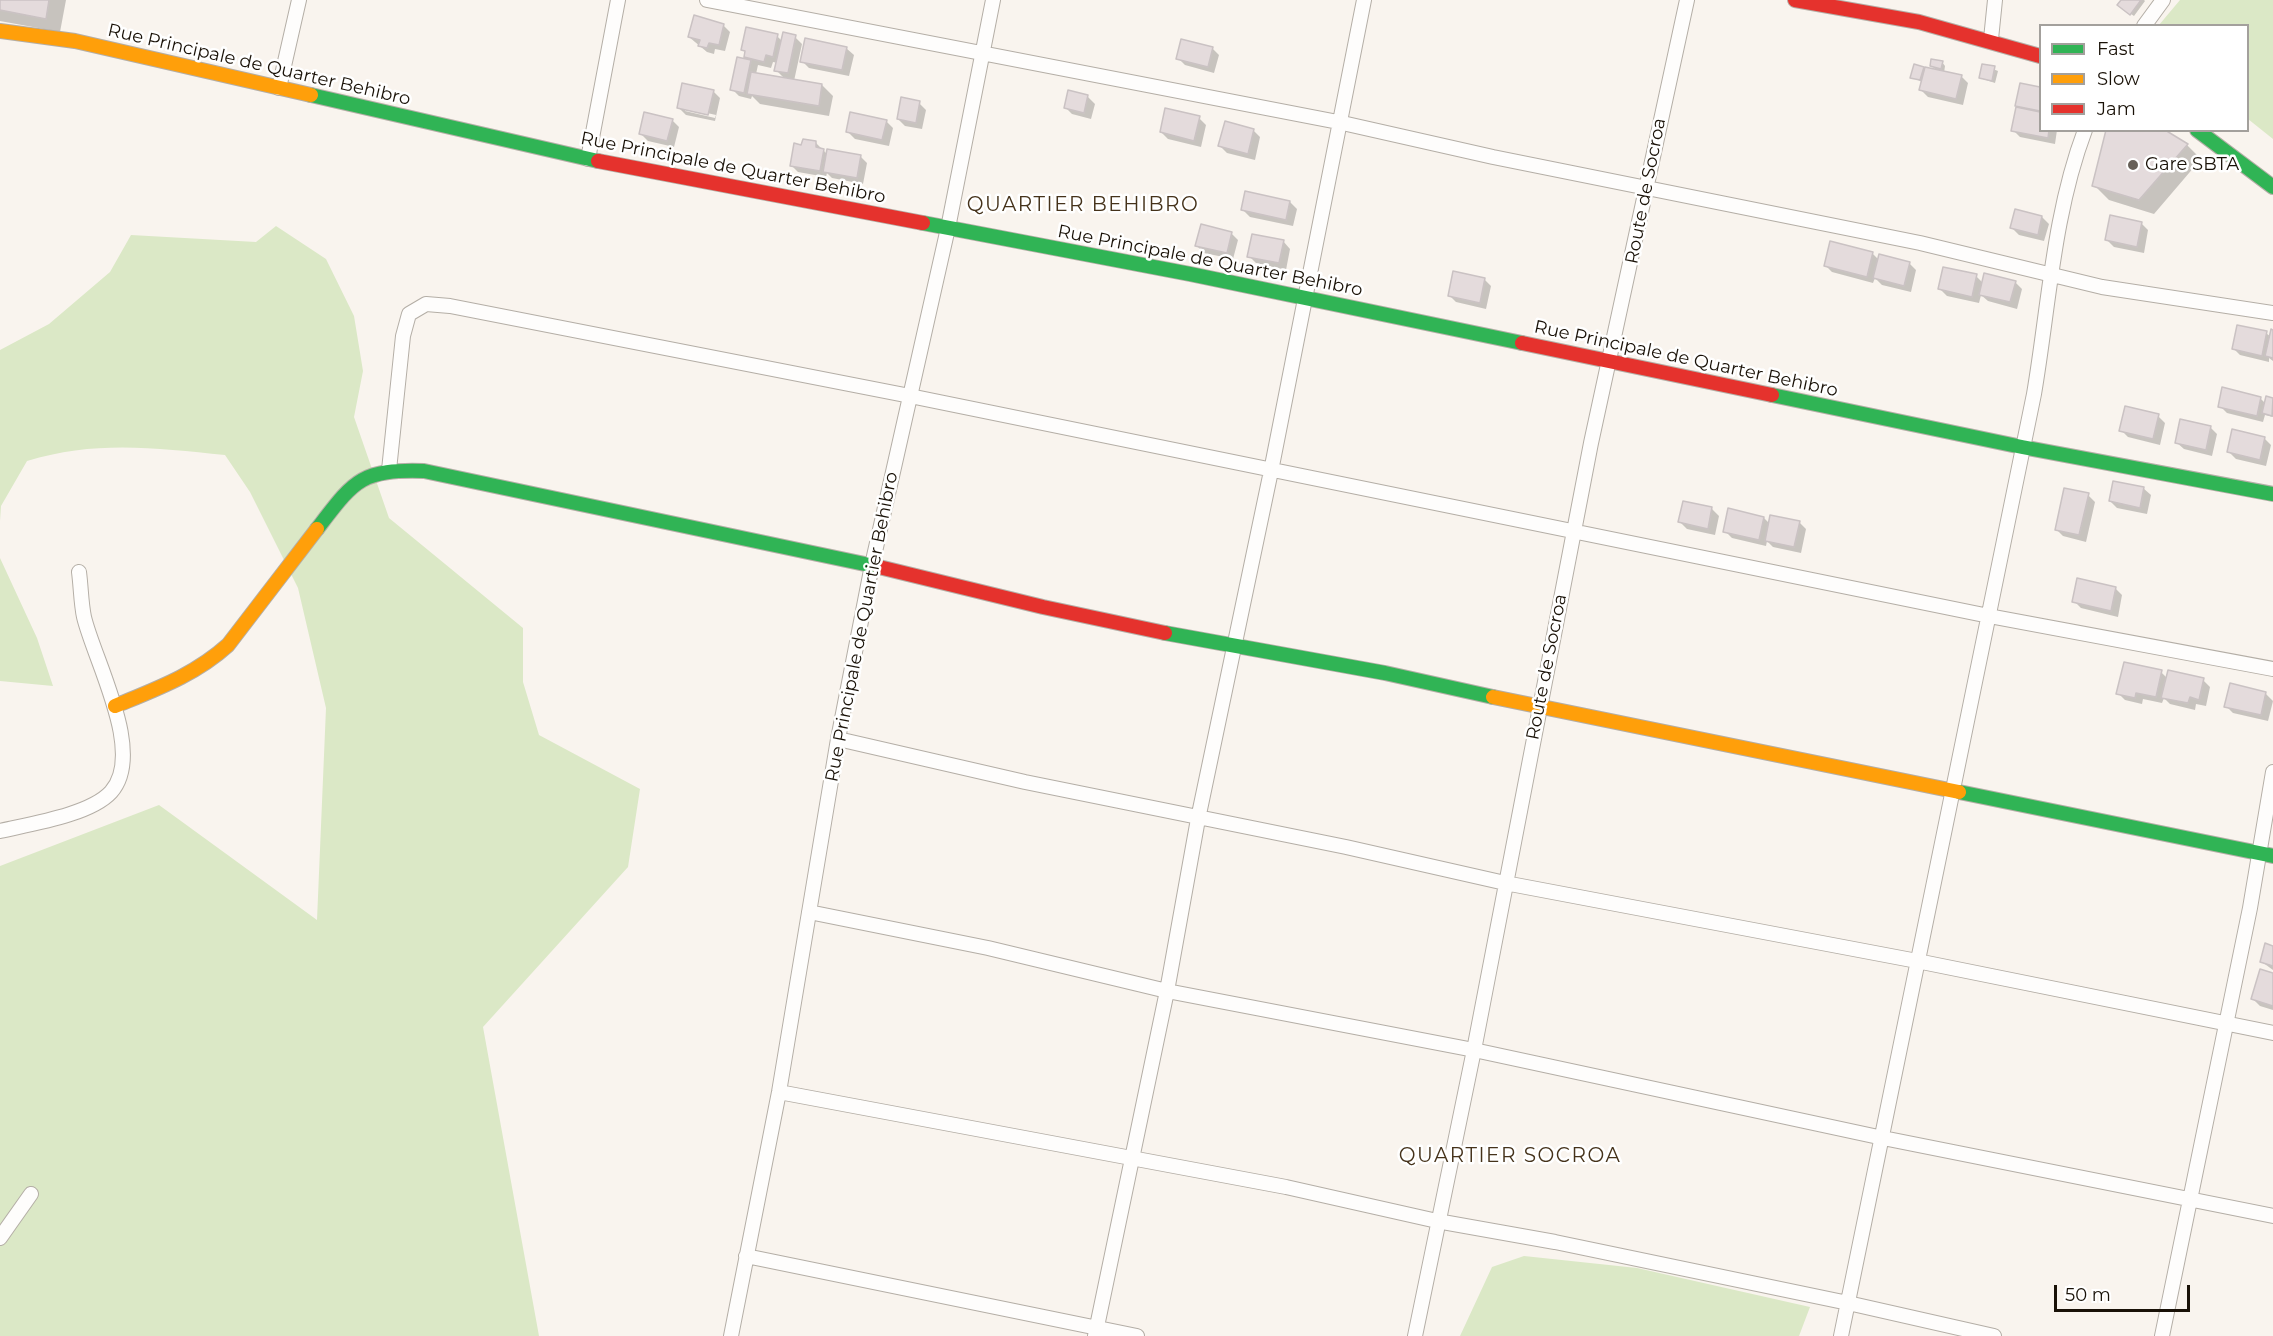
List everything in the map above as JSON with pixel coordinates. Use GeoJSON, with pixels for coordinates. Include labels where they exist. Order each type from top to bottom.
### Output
{"type":"FeatureCollection","features":[{"type":"Feature","properties":{"kind":"street"},"geometry":{"type":"LineString","coordinates":[[279,88],[299,0]]}},
{"type":"Feature","properties":{"kind":"street"},"geometry":{"type":"LineString","coordinates":[[588,159],[618,0]]}},
{"type":"Feature","properties":{"kind":"street"},"geometry":{"type":"LineString","coordinates":[[707,0],[1338,122],[1646,189],[1778,213],[2139,294],[2273,313]]}},
{"type":"Feature","properties":{"kind":"street","name":"Rue Principale de Quartier Behibro"},"geometry":{"type":"LineString","coordinates":[[731,1336],[779,1092],[838,739],[872,565],[948,228],[993,0]]}},
{"type":"Feature","properties":{"kind":"street"},"geometry":{"type":"LineString","coordinates":[[1096,1332],[1167,991],[1198,819],[1271,471],[1303,297],[1364,0]]}},
{"type":"Feature","properties":{"kind":"street","name":"Route de Socroa"},"geometry":{"type":"LineString","coordinates":[[1415,1336],[1474,1050],[1573,533],[1687,0]]}},
{"type":"Feature","properties":{"kind":"street"},"geometry":{"type":"LineString","coordinates":[[1795,0],[1872,11],[1991,39],[2039,56]]}},
{"type":"Feature","properties":{"kind":"street"},"geometry":{"type":"LineString","coordinates":[[1991,39],[1995,0]]}},
{"type":"Feature","properties":{"kind":"street"},"geometry":{"type":"LineString","coordinates":[[2145,24],[2163,0]]}},
{"type":"Feature","properties":{"kind":"street","name":"Rue Principale de Quarter Behibro"},"geometry":{"type":"LineString","coordinates":[[0,31],[75,41],[588,159],[1303,297],[2022,447],[2273,494]]}},
{"type":"Feature","properties":{"kind":"street"},"geometry":{"type":"LineString","coordinates":[[1842,1336],[1989,616],[2045,329],[2050,273],[2065,200],[2084,132]]}},
{"type":"Feature","properties":{"kind":"street"},"geometry":{"type":"LineString","coordinates":[[2200,132],[2273,187]]}},
{"type":"Feature","properties":{"kind":"street"},"geometry":{"type":"LineString","coordinates":[[389,470],[403,336],[408,314],[426,304],[535,320],[1573,533],[1792,574],[1989,616],[2273,669]]}},
{"type":"Feature","properties":{"kind":"street"},"geometry":{"type":"LineString","coordinates":[[115,706],[186,677],[207,665],[228,645],[350,487],[365,475],[389,470],[424,471],[872,565],[1043,607],[1233,647],[1385,673],[1540,707],[2273,856]]}},
{"type":"Feature","properties":{"kind":"street"},"geometry":{"type":"LineString","coordinates":[[0,831],[96,804],[112,791],[120,772],[123,752],[115,706],[84,617],[79,572]]}},
{"type":"Feature","properties":{"kind":"street"},"geometry":{"type":"LineString","coordinates":[[838,739],[1198,819],[1346,847],[1505,883],[1917,961],[2273,1033]]}},
{"type":"Feature","properties":{"kind":"street"},"geometry":{"type":"LineString","coordinates":[[2162,1336],[2226,1022],[2273,772]]}},
{"type":"Feature","properties":{"kind":"street"},"geometry":{"type":"LineString","coordinates":[[809,912],[988,948],[1167,991],[1474,1050],[1883,1138],[2273,1216]]}},
{"type":"Feature","properties":{"kind":"street"},"geometry":{"type":"LineString","coordinates":[[779,1092],[1133,1156],[1437,1221],[1555,1242],[1848,1303],[1994,1336]]}},
{"type":"Feature","properties":{"kind":"street"},"geometry":{"type":"LineString","coordinates":[[0,1238],[31,1194]]}},
{"type":"Feature","properties":{"kind":"street"},"geometry":{"type":"LineString","coordinates":[[746,1256],[1096,1332],[1137,1336]]}},
{"type":"Feature","properties":{"kind":"green space"},"geometry":{"type":"Polygon","coordinates":[[[2180,0],[2273,0],[2273,139],[2249,120],[2249,24],[2160,24],[2180,0]]]}},
{"type":"Feature","properties":{"kind":"green space"},"geometry":{"type":"Polygon","coordinates":[[[276,226],[326,259],[354,316],[363,371],[354,417],[389,518],[523,628],[523,682],[539,735],[640,789],[628,867],[483,1027],[539,1336],[0,1336],[0,866],[159,805],[317,920],[326,708],[298,588],[250,492],[225,455],[150,448],[101,448],[52,454],[27,461],[1,506],[0,521],[0,350],[49,324],[110,272],[131,235],[256,242],[276,226]]]}},
{"type":"Feature","properties":{"kind":"green space"},"geometry":{"type":"Polygon","coordinates":[[[0,558],[37,638],[53,686],[0,681],[0,558]]]}},
{"type":"Feature","properties":{"kind":"green space"},"geometry":{"type":"Polygon","coordinates":[[[1524,1256],[1637,1268],[1810,1307],[1799,1336],[1460,1336],[1492,1267],[1524,1256]]]}},
{"type":"Feature","properties":{"kind":"building"},"geometry":{"type":"Polygon","coordinates":[[[0,0],[49,0],[46,19],[0,10],[0,0]]]}},
{"type":"Feature","properties":{"kind":"building"},"geometry":{"type":"Polygon","coordinates":[[[2121,0],[2141,0],[2130,15],[2117,5],[2121,0]]]}},
{"type":"Feature","properties":{"kind":"building"},"geometry":{"type":"Polygon","coordinates":[[[694,15],[724,24],[719,45],[709,43],[707,48],[698,46],[700,40],[688,37],[694,15]]]}},
{"type":"Feature","properties":{"kind":"building"},"geometry":{"type":"Polygon","coordinates":[[[746,27],[778,34],[773,57],[766,55],[764,62],[744,57],[745,51],[741,50],[746,27]]]}},
{"type":"Feature","properties":{"kind":"building"},"geometry":{"type":"Polygon","coordinates":[[[783,32],[796,35],[788,73],[774,71],[783,32]]]}},
{"type":"Feature","properties":{"kind":"building"},"geometry":{"type":"Polygon","coordinates":[[[805,38],[847,47],[842,70],[800,62],[805,38]]]}},
{"type":"Feature","properties":{"kind":"building"},"geometry":{"type":"Polygon","coordinates":[[[1181,39],[1213,47],[1208,67],[1176,59],[1181,39]]]}},
{"type":"Feature","properties":{"kind":"building"},"geometry":{"type":"Polygon","coordinates":[[[737,57],[751,60],[744,93],[730,90],[737,57]]]}},
{"type":"Feature","properties":{"kind":"building"},"geometry":{"type":"Polygon","coordinates":[[[1931,59],[1943,61],[1941,69],[1930,66],[1931,59]]]}},
{"type":"Feature","properties":{"kind":"building"},"geometry":{"type":"Polygon","coordinates":[[[1914,64],[1924,67],[1920,80],[1910,78],[1914,64]]]}},
{"type":"Feature","properties":{"kind":"building"},"geometry":{"type":"Polygon","coordinates":[[[1982,64],[1995,66],[1992,81],[1979,78],[1982,64]]]}},
{"type":"Feature","properties":{"kind":"building"},"geometry":{"type":"Polygon","coordinates":[[[1925,67],[1962,75],[1956,99],[1919,90],[1925,67]]]}},
{"type":"Feature","properties":{"kind":"building"},"geometry":{"type":"Polygon","coordinates":[[[751,72],[822,84],[819,106],[747,94],[751,72]]]}},
{"type":"Feature","properties":{"kind":"building"},"geometry":{"type":"Polygon","coordinates":[[[682,83],[714,90],[708,115],[677,108],[682,83]]]}},
{"type":"Feature","properties":{"kind":"building"},"geometry":{"type":"Polygon","coordinates":[[[2020,83],[2039,87],[2039,111],[2015,106],[2020,83]]]}},
{"type":"Feature","properties":{"kind":"building"},"geometry":{"type":"Polygon","coordinates":[[[1068,90],[1088,95],[1084,113],[1064,108],[1068,90]]]}},
{"type":"Feature","properties":{"kind":"building"},"geometry":{"type":"Polygon","coordinates":[[[901,97],[920,101],[916,123],[897,119],[901,97]]]}},
{"type":"Feature","properties":{"kind":"building"},"geometry":{"type":"Polygon","coordinates":[[[2016,107],[2039,112],[2039,132],[2049,132],[2048,138],[2011,131],[2016,107]]]}},
{"type":"Feature","properties":{"kind":"building"},"geometry":{"type":"Polygon","coordinates":[[[1165,108],[1200,116],[1194,141],[1160,132],[1165,108]]]}},
{"type":"Feature","properties":{"kind":"building"},"geometry":{"type":"Polygon","coordinates":[[[644,112],[673,119],[667,141],[639,134],[644,112]]]}},
{"type":"Feature","properties":{"kind":"building"},"geometry":{"type":"Polygon","coordinates":[[[850,112],[887,120],[882,140],[846,132],[850,112]]]}},
{"type":"Feature","properties":{"kind":"building"},"geometry":{"type":"Polygon","coordinates":[[[1225,121],[1254,129],[1248,154],[1218,146],[1225,121]]]}},
{"type":"Feature","properties":{"kind":"building","name":"Gare SBTA"},"geometry":{"type":"Polygon","coordinates":[[[2106,132],[2168,132],[2188,144],[2139,200],[2092,186],[2106,132]]]}},
{"type":"Feature","properties":{"kind":"building"},"geometry":{"type":"Polygon","coordinates":[[[803,139],[816,141],[816,147],[824,149],[820,171],[790,166],[794,143],[801,145],[803,139]]]}},
{"type":"Feature","properties":{"kind":"building"},"geometry":{"type":"Polygon","coordinates":[[[827,149],[861,155],[857,178],[823,172],[827,149]]]}},
{"type":"Feature","properties":{"kind":"building"},"geometry":{"type":"Polygon","coordinates":[[[1245,191],[1290,201],[1286,220],[1241,210],[1245,191]]]}},
{"type":"Feature","properties":{"kind":"building"},"geometry":{"type":"Polygon","coordinates":[[[2015,209],[2042,216],[2038,235],[2010,228],[2015,209]]]}},
{"type":"Feature","properties":{"kind":"building"},"geometry":{"type":"Polygon","coordinates":[[[2110,215],[2142,222],[2137,247],[2105,240],[2110,215]]]}},
{"type":"Feature","properties":{"kind":"building"},"geometry":{"type":"Polygon","coordinates":[[[1201,224],[1232,232],[1227,253],[1195,246],[1201,224]]]}},
{"type":"Feature","properties":{"kind":"building"},"geometry":{"type":"Polygon","coordinates":[[[1252,234],[1284,240],[1279,263],[1247,257],[1252,234]]]}},
{"type":"Feature","properties":{"kind":"building"},"geometry":{"type":"Polygon","coordinates":[[[1830,241],[1873,252],[1867,277],[1824,266],[1830,241]]]}},
{"type":"Feature","properties":{"kind":"building"},"geometry":{"type":"Polygon","coordinates":[[[1879,254],[1910,262],[1904,286],[1873,278],[1879,254]]]}},
{"type":"Feature","properties":{"kind":"building"},"geometry":{"type":"Polygon","coordinates":[[[1943,267],[1977,274],[1972,297],[1938,289],[1943,267]]]}},
{"type":"Feature","properties":{"kind":"building"},"geometry":{"type":"Polygon","coordinates":[[[1453,271],[1485,278],[1480,303],[1448,296],[1453,271]]]}},
{"type":"Feature","properties":{"kind":"building"},"geometry":{"type":"Polygon","coordinates":[[[1984,273],[2016,281],[2010,302],[1979,295],[1984,273]]]}},
{"type":"Feature","properties":{"kind":"building"},"geometry":{"type":"Polygon","coordinates":[[[2237,325],[2267,331],[2262,356],[2232,349],[2237,325]]]}},
{"type":"Feature","properties":{"kind":"building"},"geometry":{"type":"Polygon","coordinates":[[[2271,329],[2273,330],[2273,358],[2265,356],[2271,329]]]}},
{"type":"Feature","properties":{"kind":"building"},"geometry":{"type":"Polygon","coordinates":[[[2222,387],[2261,397],[2257,416],[2218,407],[2222,387]]]}},
{"type":"Feature","properties":{"kind":"building"},"geometry":{"type":"Polygon","coordinates":[[[2266,396],[2273,398],[2272,416],[2262,413],[2266,396]]]}},
{"type":"Feature","properties":{"kind":"building"},"geometry":{"type":"Polygon","coordinates":[[[2125,406],[2159,414],[2153,439],[2119,431],[2125,406]]]}},
{"type":"Feature","properties":{"kind":"building"},"geometry":{"type":"Polygon","coordinates":[[[2180,419],[2211,426],[2206,450],[2175,443],[2180,419]]]}},
{"type":"Feature","properties":{"kind":"building"},"geometry":{"type":"Polygon","coordinates":[[[2232,429],[2265,437],[2260,460],[2227,452],[2232,429]]]}},
{"type":"Feature","properties":{"kind":"building"},"geometry":{"type":"Polygon","coordinates":[[[2113,481],[2144,487],[2140,508],[2109,501],[2113,481]]]}},
{"type":"Feature","properties":{"kind":"building"},"geometry":{"type":"Polygon","coordinates":[[[2064,488],[2089,493],[2079,535],[2055,530],[2064,488]]]}},
{"type":"Feature","properties":{"kind":"building"},"geometry":{"type":"Polygon","coordinates":[[[1683,501],[1712,507],[1708,529],[1678,522],[1683,501]]]}},
{"type":"Feature","properties":{"kind":"building"},"geometry":{"type":"Polygon","coordinates":[[[1728,508],[1764,517],[1759,540],[1723,532],[1728,508]]]}},
{"type":"Feature","properties":{"kind":"building"},"geometry":{"type":"Polygon","coordinates":[[[1770,515],[1800,521],[1794,547],[1765,541],[1770,515]]]}},
{"type":"Feature","properties":{"kind":"building"},"geometry":{"type":"Polygon","coordinates":[[[2077,578],[2116,587],[2111,611],[2072,602],[2077,578]]]}},
{"type":"Feature","properties":{"kind":"building"},"geometry":{"type":"Polygon","coordinates":[[[2124,662],[2162,670],[2156,697],[2136,693],[2135,698],[2116,694],[2124,662]]]}},
{"type":"Feature","properties":{"kind":"building"},"geometry":{"type":"Polygon","coordinates":[[[2168,670],[2204,678],[2199,700],[2190,697],[2188,703],[2161,698],[2168,670]]]}},
{"type":"Feature","properties":{"kind":"building"},"geometry":{"type":"Polygon","coordinates":[[[2230,683],[2266,692],[2261,715],[2224,707],[2230,683]]]}},
{"type":"Feature","properties":{"kind":"building"},"geometry":{"type":"Polygon","coordinates":[[[2265,943],[2273,946],[2273,966],[2260,962],[2265,943]]]}},
{"type":"Feature","properties":{"kind":"building"},"geometry":{"type":"Polygon","coordinates":[[[2260,969],[2273,973],[2273,1006],[2251,999],[2260,969]]]}},
{"type":"Feature","properties":{"kind":"traffic: fast"},"geometry":{"type":"LineString","coordinates":[[311,95],[598,161]]}},
{"type":"Feature","properties":{"kind":"traffic: fast"},"geometry":{"type":"LineString","coordinates":[[2200,132],[2273,187]]}},
{"type":"Feature","properties":{"kind":"traffic: fast"},"geometry":{"type":"LineString","coordinates":[[923,223],[1190,274],[1522,343]]}},
{"type":"Feature","properties":{"kind":"traffic: fast"},"geometry":{"type":"LineString","coordinates":[[1772,395],[2022,447],[2273,494]]}},
{"type":"Feature","properties":{"kind":"traffic: fast"},"geometry":{"type":"LineString","coordinates":[[317,529],[340,499],[360,481],[385,472],[424,471],[879,567]]}},
{"type":"Feature","properties":{"kind":"traffic: fast"},"geometry":{"type":"LineString","coordinates":[[1165,633],[1385,673],[1493,697]]}},
{"type":"Feature","properties":{"kind":"traffic: fast"},"geometry":{"type":"LineString","coordinates":[[1959,792],[2273,856]]}},
{"type":"Feature","properties":{"kind":"traffic: slow"},"geometry":{"type":"LineString","coordinates":[[0,31],[75,41],[311,95]]}},
{"type":"Feature","properties":{"kind":"traffic: slow"},"geometry":{"type":"LineString","coordinates":[[115,706],[189,673],[228,645],[317,529]]}},
{"type":"Feature","properties":{"kind":"traffic: slow"},"geometry":{"type":"LineString","coordinates":[[1493,697],[1959,792]]}},
{"type":"Feature","properties":{"kind":"traffic: jam"},"geometry":{"type":"LineString","coordinates":[[1795,0],[1919,22],[2039,56]]}},
{"type":"Feature","properties":{"kind":"traffic: jam"},"geometry":{"type":"LineString","coordinates":[[598,161],[923,223]]}},
{"type":"Feature","properties":{"kind":"traffic: jam"},"geometry":{"type":"LineString","coordinates":[[1522,343],[1772,395]]}},
{"type":"Feature","properties":{"kind":"traffic: jam"},"geometry":{"type":"LineString","coordinates":[[879,567],[1043,607],[1165,633]]}},
{"type":"Feature","properties":{"kind":"place","name":"Gare SBTA"},"geometry":{"type":"Point","coordinates":[2133,165]}},
{"type":"Feature","properties":{"kind":"district","name":"QUARTIER BEHIBRO"},"geometry":{"type":"Point","coordinates":[1083,205]}},
{"type":"Feature","properties":{"kind":"district","name":"QUARTIER SOCROA"},"geometry":{"type":"Point","coordinates":[1510,1156]}}]}
